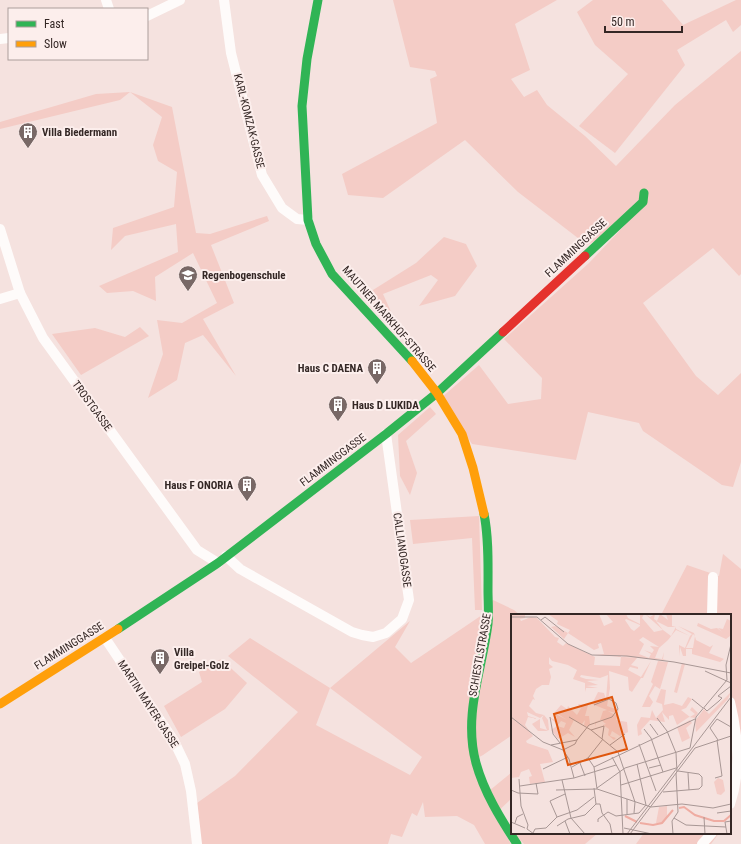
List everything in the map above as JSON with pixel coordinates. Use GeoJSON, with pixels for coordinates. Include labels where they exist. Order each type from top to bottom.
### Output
{"type":"FeatureCollection","features":[{"type":"Feature","properties":{"kind":"street"},"geometry":{"type":"LineString","coordinates":[[148,16],[180,0]]}},
{"type":"Feature","properties":{"kind":"street","name":"KARL-KOMZAK-GASSE"},"geometry":{"type":"LineString","coordinates":[[224,0],[231,53],[262,175],[282,208],[297,219],[308,220]]}},
{"type":"Feature","properties":{"kind":"street","name":"MAUTNER MARKHOF-STRASSE"},"geometry":{"type":"LineString","coordinates":[[318,0],[307,59],[302,106],[308,220],[316,244],[332,274],[406,354],[437,394]]}},
{"type":"Feature","properties":{"kind":"street","name":"FLAMMINGGASSE"},"geometry":{"type":"LineString","coordinates":[[0,704],[105,638],[222,560],[437,394],[643,202],[644,193]]}},
{"type":"Feature","properties":{"kind":"street","name":"TROSTGASSE"},"geometry":{"type":"LineString","coordinates":[[0,229],[20,293],[43,338],[197,550],[240,569],[352,632],[362,635]]}},
{"type":"Feature","properties":{"kind":"street"},"geometry":{"type":"LineString","coordinates":[[0,299],[20,293]]}},
{"type":"Feature","properties":{"kind":"street","name":"SCHIESTLSTRASSE"},"geometry":{"type":"LineString","coordinates":[[437,394],[462,434],[473,468],[485,519],[489,597],[488,623],[472,705],[472,736],[476,762],[489,797],[517,844]]}},
{"type":"Feature","properties":{"kind":"street","name":"CALLIANOGASSE"},"geometry":{"type":"LineString","coordinates":[[362,635],[374,637],[386,633],[402,619],[409,600],[386,434]]}},
{"type":"Feature","properties":{"kind":"street"},"geometry":{"type":"LineString","coordinates":[[712,614],[713,577]]}},
{"type":"Feature","properties":{"kind":"street","name":"MARTIN MAYER-GASSE"},"geometry":{"type":"LineString","coordinates":[[105,638],[174,741],[185,764],[191,791],[197,844]]}},
{"type":"Feature","properties":{"kind":"street"},"geometry":{"type":"LineString","coordinates":[[731,706],[739,740],[740,769],[734,797],[731,802]]}},
{"type":"Feature","properties":{"kind":"street"},"geometry":{"type":"LineString","coordinates":[[702,844],[711,834]]}},
{"type":"Feature","properties":{"kind":"shaded area"},"geometry":{"type":"Polygon","coordinates":[[[393,0],[557,0],[515,24],[530,70],[511,79],[524,97],[537,90],[547,105],[585,136],[616,166],[675,105],[741,51],[741,274],[739,276],[713,248],[643,303],[696,376],[718,395],[741,373],[741,462],[733,487],[722,485],[643,431],[639,423],[588,412],[576,460],[472,444],[441,398],[479,365],[508,404],[541,399],[542,378],[504,339],[589,263],[625,225],[587,245],[518,192],[465,140],[383,198],[348,195],[342,174],[437,123],[430,79],[437,76],[435,71],[410,67],[393,0]]]}},
{"type":"Feature","properties":{"kind":"shaded area"},"geometry":{"type":"Polygon","coordinates":[[[593,0],[662,0],[683,25],[736,0],[741,0],[741,25],[733,32],[726,20],[677,50],[685,65],[615,153],[579,126],[628,74],[595,45],[577,12],[593,0]]]}},
{"type":"Feature","properties":{"kind":"shaded area"},"geometry":{"type":"Polygon","coordinates":[[[130,92],[172,107],[196,233],[210,234],[267,216],[269,221],[211,245],[234,303],[203,319],[236,376],[203,335],[185,343],[177,380],[148,398],[163,354],[157,320],[182,323],[217,303],[193,253],[155,277],[156,301],[133,291],[107,293],[99,286],[178,252],[176,224],[125,236],[111,250],[113,228],[174,207],[177,172],[158,161],[153,145],[162,117],[130,92]]]}},
{"type":"Feature","properties":{"kind":"shaded area"},"geometry":{"type":"Polygon","coordinates":[[[130,92],[120,100],[0,129],[0,122],[96,94],[130,92]]]}},
{"type":"Feature","properties":{"kind":"shaded area"},"geometry":{"type":"Polygon","coordinates":[[[444,237],[466,244],[477,266],[455,296],[419,306],[438,280],[431,275],[383,294],[401,334],[365,295],[416,263],[444,237]]]}},
{"type":"Feature","properties":{"kind":"shaded area"},"geometry":{"type":"Polygon","coordinates":[[[140,327],[149,336],[81,375],[52,334],[95,328],[125,337],[140,327]]]}},
{"type":"Feature","properties":{"kind":"shaded area"},"geometry":{"type":"Polygon","coordinates":[[[430,407],[436,414],[406,441],[417,473],[410,495],[400,476],[398,435],[430,407]]]}},
{"type":"Feature","properties":{"kind":"shaded area"},"geometry":{"type":"Polygon","coordinates":[[[479,516],[482,610],[475,610],[472,538],[413,544],[410,520],[479,516]]]}},
{"type":"Feature","properties":{"kind":"shaded area"},"geometry":{"type":"Polygon","coordinates":[[[723,554],[741,569],[741,754],[731,761],[731,614],[662,614],[687,565],[719,576],[723,554]]]}},
{"type":"Feature","properties":{"kind":"shaded area"},"geometry":{"type":"Polygon","coordinates":[[[493,600],[514,610],[519,614],[511,614],[511,736],[472,761],[484,795],[511,773],[511,799],[494,815],[511,844],[485,844],[474,825],[457,816],[425,817],[423,802],[417,816],[412,813],[402,837],[391,834],[388,844],[201,844],[197,803],[235,776],[298,712],[228,656],[250,638],[330,688],[410,621],[395,647],[411,663],[482,615],[493,600]],[[330,688],[316,725],[410,775],[422,757],[330,688]]]}},
{"type":"Feature","properties":{"kind":"shaded area"},"geometry":{"type":"Polygon","coordinates":[[[221,659],[247,683],[225,709],[181,737],[164,706],[202,682],[199,672],[221,659]]]}},
{"type":"Feature","properties":{"kind":"shaded area"},"geometry":{"type":"Polygon","coordinates":[[[597,834],[585,844],[524,844],[516,835],[597,834]]]}},
{"type":"Feature","properties":{"kind":"shaded area"},"geometry":{"type":"Polygon","coordinates":[[[643,834],[718,834],[711,844],[636,844],[643,834]]]}},
{"type":"Feature","properties":{"kind":"traffic: fast"},"geometry":{"type":"LineString","coordinates":[[318,0],[307,59],[302,106],[308,220],[316,244],[332,274],[412,361]]}},
{"type":"Feature","properties":{"kind":"traffic: fast"},"geometry":{"type":"LineString","coordinates":[[585,256],[643,202],[644,193]]}},
{"type":"Feature","properties":{"kind":"traffic: fast"},"geometry":{"type":"LineString","coordinates":[[118,629],[218,563],[386,434],[437,393],[503,332]]}},
{"type":"Feature","properties":{"kind":"traffic: fast"},"geometry":{"type":"LineString","coordinates":[[484,514],[488,552],[488,620],[475,693],[472,728],[473,745],[476,763],[483,784],[499,815],[517,844]]}},
{"type":"Feature","properties":{"kind":"traffic: slow"},"geometry":{"type":"LineString","coordinates":[[412,361],[437,393],[462,434],[473,468],[484,514]]}},
{"type":"Feature","properties":{"kind":"traffic: slow"},"geometry":{"type":"LineString","coordinates":[[0,704],[118,629]]}},
{"type":"Feature","properties":{"kind":"traffic: jam"},"geometry":{"type":"LineString","coordinates":[[503,332],[585,256]]}},
{"type":"Feature","properties":{"kind":"place","name":"Villa Biedermann"},"geometry":{"type":"Point","coordinates":[28,149]}},
{"type":"Feature","properties":{"kind":"place","name":"Regenbogenschule"},"geometry":{"type":"Point","coordinates":[188,292]}},
{"type":"Feature","properties":{"kind":"place","name":"Haus C DAENA"},"geometry":{"type":"Point","coordinates":[377,385]}},
{"type":"Feature","properties":{"kind":"place","name":"Haus D LUKIDA"},"geometry":{"type":"Point","coordinates":[338,422]}},
{"type":"Feature","properties":{"kind":"place","name":"Haus F ONORIA"},"geometry":{"type":"Point","coordinates":[247,502]}},
{"type":"Feature","properties":{"kind":"place","name":"Villa Greipel-Golz"},"geometry":{"type":"Point","coordinates":[160,675]}}]}
